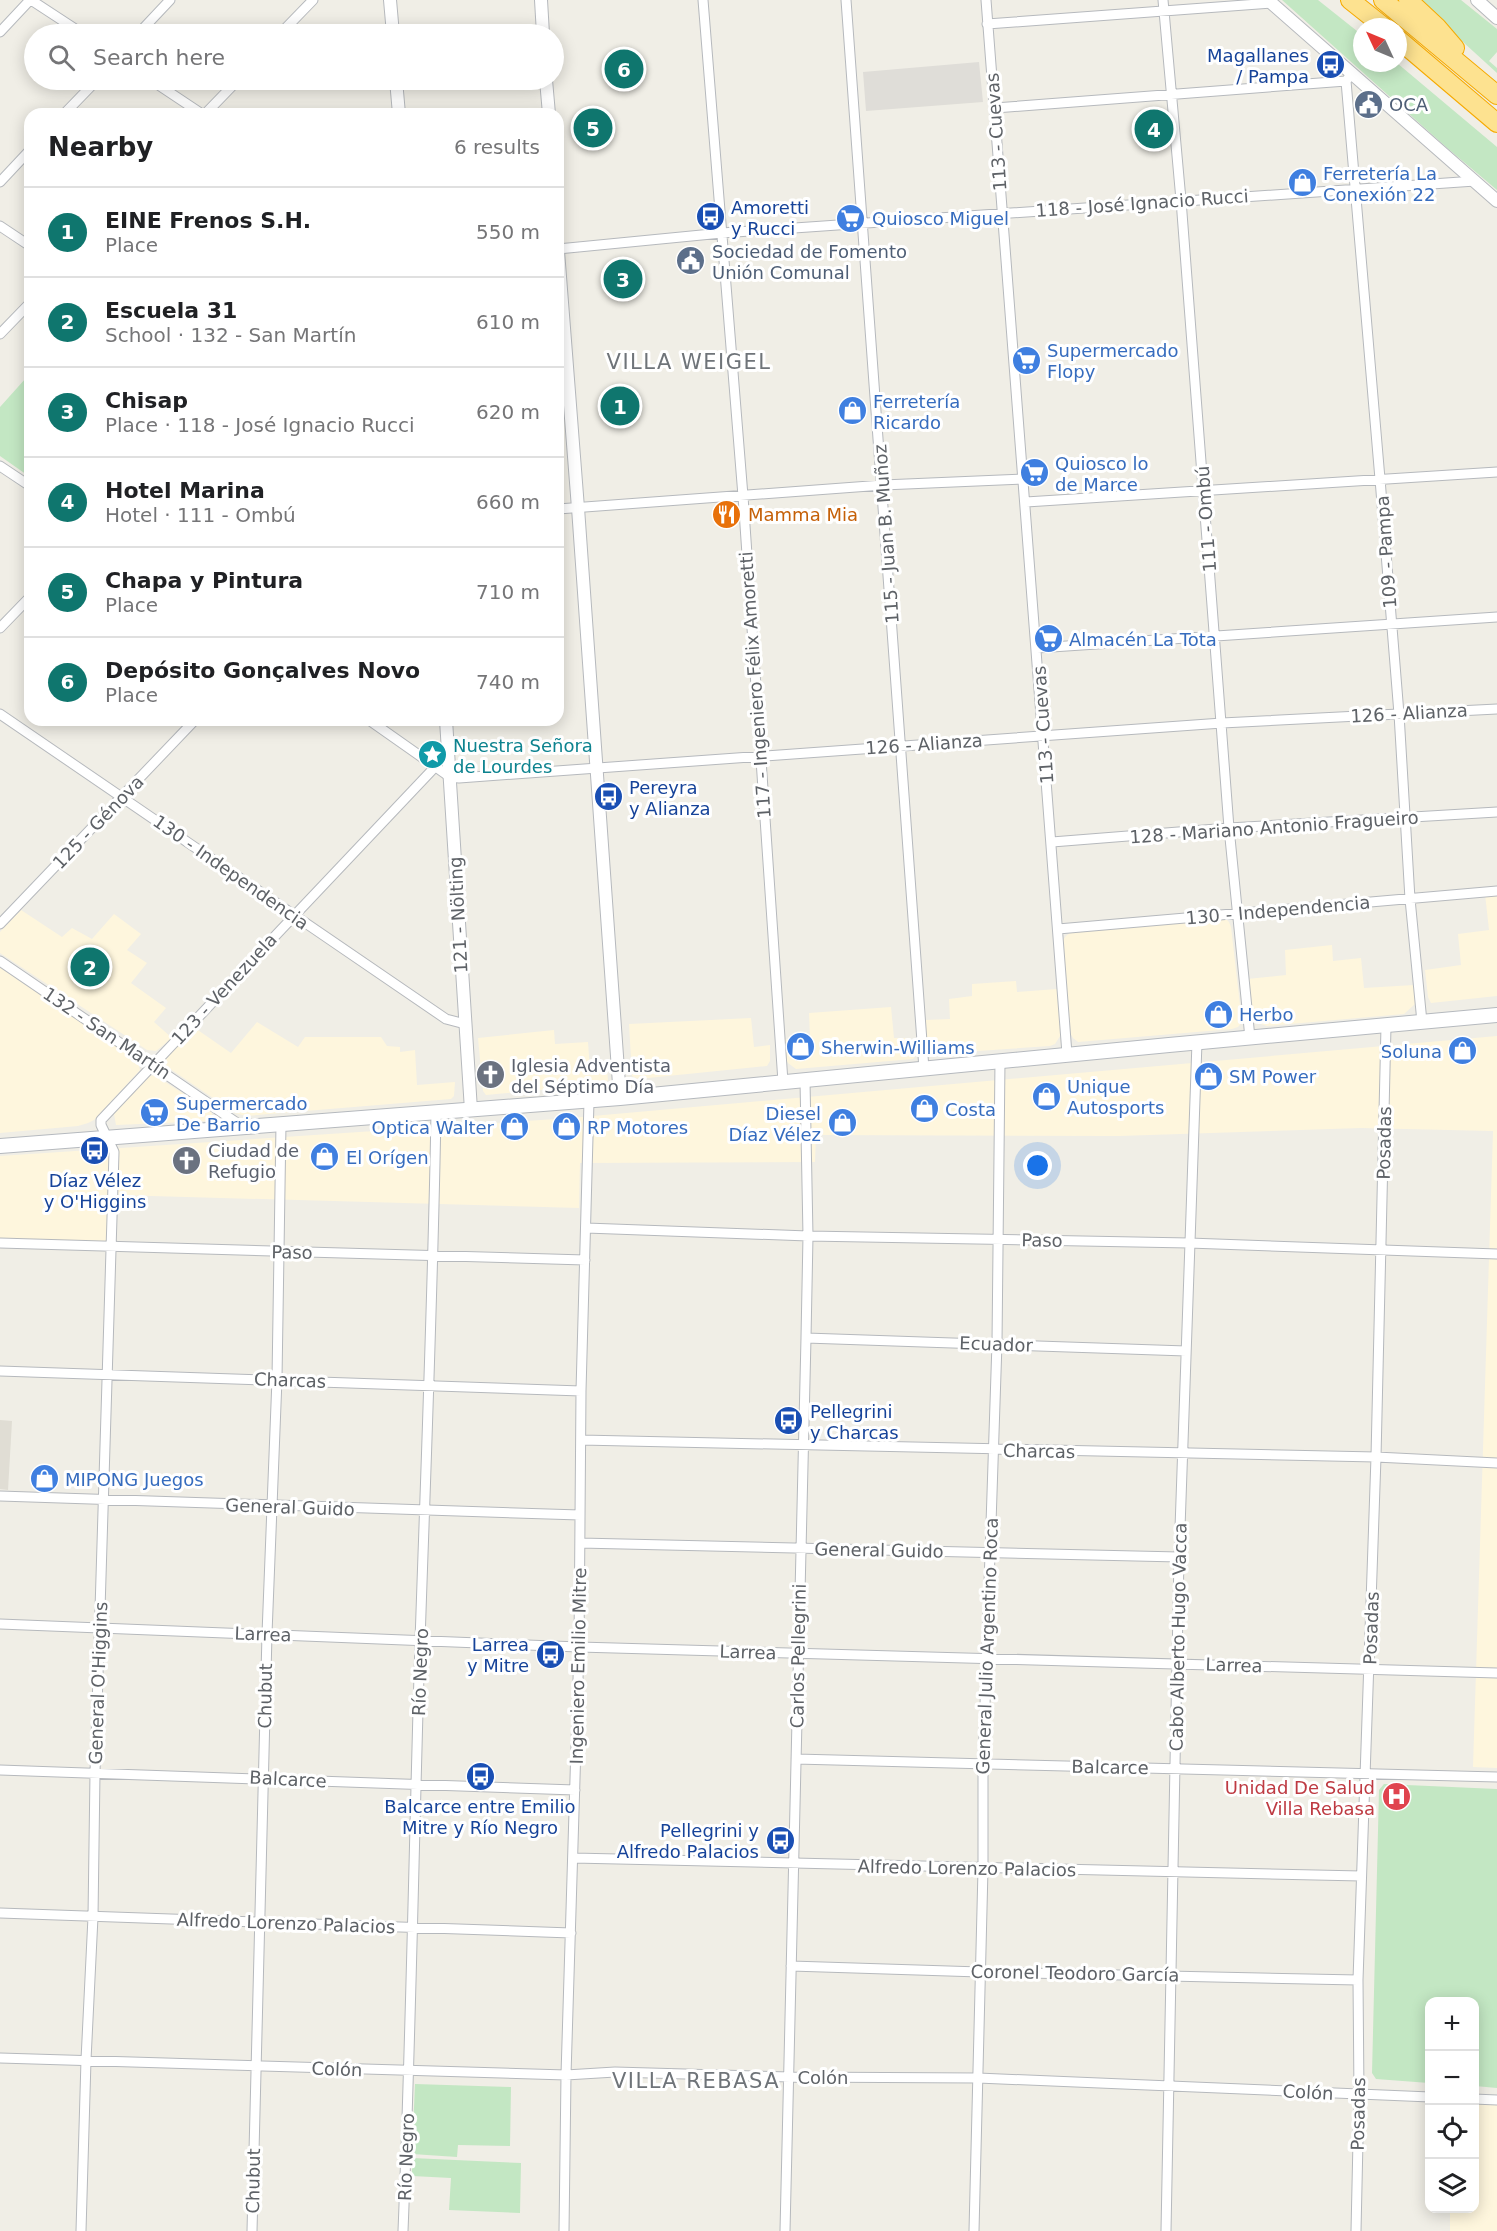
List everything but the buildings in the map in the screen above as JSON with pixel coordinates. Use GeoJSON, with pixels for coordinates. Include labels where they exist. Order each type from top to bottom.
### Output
{"type":"FeatureCollection","features":[{"type":"Feature","properties":{"kind":"highway"},"geometry":{"type":"LineString","coordinates":[[1345,0],[1371,18]]}},
{"type":"Feature","properties":{"kind":"highway"},"geometry":{"type":"LineString","coordinates":[[1350,0],[1372,18]]}},
{"type":"Feature","properties":{"kind":"highway"},"geometry":{"type":"LineString","coordinates":[[1383,0],[1492,90]]}},
{"type":"Feature","properties":{"kind":"highway"},"geometry":{"type":"LineString","coordinates":[[1408,0],[1437,27],[1492,90]]}},
{"type":"Feature","properties":{"kind":"highway"},"geometry":{"type":"LineString","coordinates":[[1407,47],[1497,123]]}},
{"type":"Feature","properties":{"kind":"highway"},"geometry":{"type":"LineString","coordinates":[[1482,110],[1497,130]]}},
{"type":"Feature","properties":{"kind":"main road"},"geometry":{"type":"LineString","coordinates":[[0,1146],[589,1101],[1497,1015]]}},
{"type":"Feature","properties":{"kind":"street"},"geometry":{"type":"LineString","coordinates":[[0,32],[30,0],[67,24]]}},
{"type":"Feature","properties":{"kind":"street"},"geometry":{"type":"LineString","coordinates":[[147,24],[170,0]]}},
{"type":"Feature","properties":{"kind":"street"},"geometry":{"type":"LineString","coordinates":[[290,24],[313,0]]}},
{"type":"Feature","properties":{"kind":"street"},"geometry":{"type":"LineString","coordinates":[[390,0],[392,24]]}},
{"type":"Feature","properties":{"kind":"street"},"geometry":{"type":"LineString","coordinates":[[541,0],[542,24]]}},
{"type":"Feature","properties":{"kind":"street","name":"117 - Ingeniero Félix Amoretti"},"geometry":{"type":"LineString","coordinates":[[704,0],[743,496],[783,1082]]}},
{"type":"Feature","properties":{"kind":"street","name":"115 - Juan B. Muñoz"},"geometry":{"type":"LineString","coordinates":[[846,0],[924,1069]]}},
{"type":"Feature","properties":{"kind":"street","name":"113 - Cuevas"},"geometry":{"type":"LineString","coordinates":[[986,0],[1067,1054]]}},
{"type":"Feature","properties":{"kind":"street","name":"111 - Ombú"},"geometry":{"type":"LineString","coordinates":[[1163,0],[1181,200],[1229,828],[1250,1038]]}},
{"type":"Feature","properties":{"kind":"street"},"geometry":{"type":"LineString","coordinates":[[1477,0],[1497,18]]}},
{"type":"Feature","properties":{"kind":"street"},"geometry":{"type":"LineString","coordinates":[[987,24],[1270,2],[1349,77],[1497,201]]}},
{"type":"Feature","properties":{"kind":"street"},"geometry":{"type":"LineString","coordinates":[[994,108],[1349,77]]}},
{"type":"Feature","properties":{"kind":"street","name":"109 - Pampa"},"geometry":{"type":"LineString","coordinates":[[1349,77],[1399,714],[1410,899],[1422,1022]]}},
{"type":"Feature","properties":{"kind":"street"},"geometry":{"type":"LineString","coordinates":[[70,108],[87,90]]}},
{"type":"Feature","properties":{"kind":"street"},"geometry":{"type":"LineString","coordinates":[[167,90],[195,108]]}},
{"type":"Feature","properties":{"kind":"street"},"geometry":{"type":"LineString","coordinates":[[210,108],[228,90]]}},
{"type":"Feature","properties":{"kind":"street"},"geometry":{"type":"LineString","coordinates":[[397,90],[398,108]]}},
{"type":"Feature","properties":{"kind":"street"},"geometry":{"type":"LineString","coordinates":[[547,90],[548,108]]}},
{"type":"Feature","properties":{"kind":"street"},"geometry":{"type":"LineString","coordinates":[[0,182],[24,156]]}},
{"type":"Feature","properties":{"kind":"street","name":"118 - José Ignacio Rucci"},"geometry":{"type":"LineString","coordinates":[[564,249],[722,233],[1475,181]]}},
{"type":"Feature","properties":{"kind":"street"},"geometry":{"type":"LineString","coordinates":[[0,226],[24,242]]}},
{"type":"Feature","properties":{"kind":"street"},"geometry":{"type":"LineString","coordinates":[[0,334],[24,309]]}},
{"type":"Feature","properties":{"kind":"street"},"geometry":{"type":"LineString","coordinates":[[564,327],[620,1098]]}},
{"type":"Feature","properties":{"kind":"street"},"geometry":{"type":"LineString","coordinates":[[0,466],[24,482]]}},
{"type":"Feature","properties":{"kind":"street"},"geometry":{"type":"LineString","coordinates":[[1026,502],[1497,472]]}},
{"type":"Feature","properties":{"kind":"street"},"geometry":{"type":"LineString","coordinates":[[564,509],[883,485],[1024,479]]}},
{"type":"Feature","properties":{"kind":"street"},"geometry":{"type":"LineString","coordinates":[[0,628],[24,603]]}},
{"type":"Feature","properties":{"kind":"street"},"geometry":{"type":"LineString","coordinates":[[1037,648],[1497,617]]}},
{"type":"Feature","properties":{"kind":"street","name":"126 - Alianza"},"geometry":{"type":"LineString","coordinates":[[450,777],[1222,723],[1497,708]]}},
{"type":"Feature","properties":{"kind":"street","name":"130 - Independencia"},"geometry":{"type":"LineString","coordinates":[[0,714],[446,1019],[465,1024]]}},
{"type":"Feature","properties":{"kind":"street","name":"125 - Génova"},"geometry":{"type":"LineString","coordinates":[[0,924],[189,726]]}},
{"type":"Feature","properties":{"kind":"street"},"geometry":{"type":"LineString","coordinates":[[377,726],[450,777]]}},
{"type":"Feature","properties":{"kind":"street","name":"121 - Nölting"},"geometry":{"type":"LineString","coordinates":[[446,726],[471,1110]]}},
{"type":"Feature","properties":{"kind":"street","name":"123 - Venezuela"},"geometry":{"type":"LineString","coordinates":[[107,1137],[100,1120],[435,767]]}},
{"type":"Feature","properties":{"kind":"street","name":"128 - Mariano Antonio Fragueiro"},"geometry":{"type":"LineString","coordinates":[[1052,842],[1229,828],[1497,813]]}},
{"type":"Feature","properties":{"kind":"street","name":"130 - Independencia"},"geometry":{"type":"LineString","coordinates":[[1058,929],[1497,891]]}},
{"type":"Feature","properties":{"kind":"street","name":"132 - San Martín"},"geometry":{"type":"LineString","coordinates":[[0,961],[244,1127]]}},
{"type":"Feature","properties":{"kind":"street","name":"Posadas"},"geometry":{"type":"LineString","coordinates":[[1356,2231],[1359,2095],[1358,1980],[1376,1457],[1386,1026]]}},
{"type":"Feature","properties":{"kind":"street","name":"Cabo Alberto Hugo Vacca"},"geometry":{"type":"LineString","coordinates":[[1166,2231],[1179,1557],[1197,1042]]}},
{"type":"Feature","properties":{"kind":"street","name":"General Julio Argentino Roca"},"geometry":{"type":"LineString","coordinates":[[974,2231],[983,1869],[983,1765],[997,1344],[1000,1061]]}},
{"type":"Feature","properties":{"kind":"street","name":"Carlos Pellegrini"},"geometry":{"type":"LineString","coordinates":[[785,2231],[808,1236],[805,1081]]}},
{"type":"Feature","properties":{"kind":"street","name":"Ingeniero Emilio Mitre"},"geometry":{"type":"LineString","coordinates":[[564,2231],[566,2075],[579,1647],[581,1391],[589,1101]]}},
{"type":"Feature","properties":{"kind":"street","name":"Río Negro"},"geometry":{"type":"LineString","coordinates":[[403,2231],[410,2071],[436,1112]]}},
{"type":"Feature","properties":{"kind":"street","name":"Chubut"},"geometry":{"type":"LineString","coordinates":[[252,2231],[267,1634],[277,1379],[281,1124]]}},
{"type":"Feature","properties":{"kind":"street","name":"General O'Higgins"},"geometry":{"type":"LineString","coordinates":[[81,2231],[93,1917],[95,1773],[114,1152],[107,1137]]}},
{"type":"Feature","properties":{"kind":"street","name":"Paso"},"geometry":{"type":"LineString","coordinates":[[586,1228],[808,1236],[1189,1243],[1497,1254]]}},
{"type":"Feature","properties":{"kind":"street","name":"Paso"},"geometry":{"type":"LineString","coordinates":[[0,1243],[585,1260]]}},
{"type":"Feature","properties":{"kind":"street","name":"Ecuador"},"geometry":{"type":"LineString","coordinates":[[806,1338],[1186,1351]]}},
{"type":"Feature","properties":{"kind":"street","name":"Charcas"},"geometry":{"type":"LineString","coordinates":[[0,1371],[581,1391]]}},
{"type":"Feature","properties":{"kind":"street","name":"Charcas"},"geometry":{"type":"LineString","coordinates":[[581,1440],[1376,1457],[1497,1463]]}},
{"type":"Feature","properties":{"kind":"street","name":"General Guido"},"geometry":{"type":"LineString","coordinates":[[0,1496],[580,1515]]}},
{"type":"Feature","properties":{"kind":"street","name":"General Guido"},"geometry":{"type":"LineString","coordinates":[[580,1543],[1179,1557]]}},
{"type":"Feature","properties":{"kind":"street","name":"Larrea"},"geometry":{"type":"LineString","coordinates":[[0,1624],[579,1647],[1497,1673]]}},
{"type":"Feature","properties":{"kind":"street","name":"Balcarce"},"geometry":{"type":"LineString","coordinates":[[796,1759],[1497,1777]]}},
{"type":"Feature","properties":{"kind":"street","name":"Balcarce"},"geometry":{"type":"LineString","coordinates":[[0,1770],[575,1790]]}},
{"type":"Feature","properties":{"kind":"street","name":"Alfredo Lorenzo Palacios"},"geometry":{"type":"LineString","coordinates":[[573,1858],[793,1865],[1172,1870],[1361,1876]]}},
{"type":"Feature","properties":{"kind":"street","name":"Alfredo Lorenzo Palacios"},"geometry":{"type":"LineString","coordinates":[[0,1913],[571,1933]]}},
{"type":"Feature","properties":{"kind":"street","name":"Coronel Teodoro García"},"geometry":{"type":"LineString","coordinates":[[791,1966],[1358,1980]]}},
{"type":"Feature","properties":{"kind":"street","name":"Colón"},"geometry":{"type":"LineString","coordinates":[[0,2058],[566,2075],[615,2072],[789,2077],[978,2078],[1425,2097]]}},
{"type":"Feature","properties":{"kind":"street"},"geometry":{"type":"LineString","coordinates":[[1479,2099],[1497,2100]]}},
{"type":"Feature","properties":{"kind":"shaded area"},"geometry":{"type":"Polygon","coordinates":[[[979,62],[983,102],[866,111],[863,72],[979,62]]]}},
{"type":"Feature","properties":{"kind":"shaded area"},"geometry":{"type":"Polygon","coordinates":[[[1485,894],[1497,894],[1497,996],[1431,1003],[1428,997],[1425,970],[1461,965],[1458,934],[1489,930],[1485,894]]]}},
{"type":"Feature","properties":{"kind":"shaded area"},"geometry":{"type":"Polygon","coordinates":[[[21,910],[62,937],[72,928],[92,939],[114,914],[141,934],[127,950],[147,963],[131,983],[166,1008],[154,1022],[172,1038],[156,1051],[147,1050],[0,953],[0,932],[21,910]]]}},
{"type":"Feature","properties":{"kind":"shaded area"},"geometry":{"type":"Polygon","coordinates":[[[1225,918],[1231,927],[1242,1022],[1238,1027],[1078,1042],[1073,1038],[1070,1033],[1062,941],[1066,936],[1070,933],[1225,918]]]}},
{"type":"Feature","properties":{"kind":"shaded area"},"geometry":{"type":"Polygon","coordinates":[[[1332,945],[1333,961],[1361,958],[1364,988],[1414,985],[1415,1004],[1404,1014],[1267,1026],[1256,1020],[1250,1009],[1247,979],[1286,975],[1285,950],[1332,945]]]}},
{"type":"Feature","properties":{"kind":"shaded area"},"geometry":{"type":"Polygon","coordinates":[[[0,967],[138,1061],[140,1070],[94,1120],[78,1126],[0,1133],[0,967]]]}},
{"type":"Feature","properties":{"kind":"shaded area"},"geometry":{"type":"Polygon","coordinates":[[[1016,981],[1017,992],[1057,989],[1062,1033],[1055,1044],[935,1054],[928,1050],[925,1020],[950,1019],[949,999],[972,996],[972,984],[1016,981]]]}},
{"type":"Feature","properties":{"kind":"shaded area"},"geometry":{"type":"Polygon","coordinates":[[[891,1007],[894,1038],[910,1038],[919,1051],[913,1059],[796,1069],[785,1058],[785,1039],[810,1037],[809,1013],[891,1007]]]}},
{"type":"Feature","properties":{"kind":"shaded area"},"geometry":{"type":"Polygon","coordinates":[[[751,1018],[754,1047],[770,1045],[770,1061],[767,1066],[638,1079],[632,1076],[629,1024],[751,1018]]]}},
{"type":"Feature","properties":{"kind":"shaded area"},"geometry":{"type":"Polygon","coordinates":[[[257,1022],[298,1047],[305,1037],[381,1037],[387,1046],[400,1047],[400,1052],[415,1050],[417,1085],[455,1082],[454,1096],[451,1099],[246,1116],[235,1113],[163,1064],[163,1058],[192,1026],[231,1053],[257,1022]]]}},
{"type":"Feature","properties":{"kind":"shaded area"},"geometry":{"type":"Polygon","coordinates":[[[554,1030],[555,1044],[588,1042],[590,1070],[607,1069],[608,1080],[605,1084],[486,1095],[483,1091],[478,1038],[554,1030]]]}},
{"type":"Feature","properties":{"kind":"shaded area"},"geometry":{"type":"Polygon","coordinates":[[[1497,1036],[1497,1768],[1473,1767],[1493,1131],[1361,1128],[1119,1136],[816,1135],[815,1162],[580,1163],[579,1208],[116,1195],[116,1242],[0,1238],[0,1156],[570,1118],[1497,1036]]]}},
{"type":"Feature","properties":{"kind":"shaded area"},"geometry":{"type":"Polygon","coordinates":[[[154,1075],[211,1111],[213,1117],[210,1121],[116,1125],[114,1114],[147,1077],[154,1075]]]}},
{"type":"Feature","properties":{"kind":"shaded area"},"geometry":{"type":"Polygon","coordinates":[[[0,1420],[12,1421],[8,1490],[0,1489],[0,1420]]]}},
{"type":"Feature","properties":{"kind":"shaded area"},"geometry":{"type":"Polygon","coordinates":[[[1479,2104],[1497,2105],[1497,2231],[1450,2231],[1450,2213],[1479,2213],[1479,2104]]]}},
{"type":"Feature","properties":{"kind":"green space"},"geometry":{"type":"Polygon","coordinates":[[[1282,0],[1318,0],[1353,28],[1353,64],[1282,0]]]}},
{"type":"Feature","properties":{"kind":"green space"},"geometry":{"type":"Polygon","coordinates":[[[1417,0],[1461,0],[1497,29],[1497,52],[1489,61],[1497,68],[1497,73],[1417,0]]]}},
{"type":"Feature","properties":{"kind":"green space"},"geometry":{"type":"Polygon","coordinates":[[[1407,71],[1497,147],[1497,190],[1362,72],[1407,71]]]}},
{"type":"Feature","properties":{"kind":"green space"},"geometry":{"type":"Polygon","coordinates":[[[24,380],[24,473],[0,456],[0,407],[24,380]]]}},
{"type":"Feature","properties":{"kind":"green space"},"geometry":{"type":"Polygon","coordinates":[[[1384,1784],[1497,1789],[1497,2088],[1479,2086],[1479,1997],[1425,1997],[1425,2083],[1376,2079],[1372,2073],[1379,1790],[1384,1784]]]}},
{"type":"Feature","properties":{"kind":"green space"},"geometry":{"type":"Polygon","coordinates":[[[415,2084],[511,2087],[510,2146],[458,2145],[457,2157],[412,2154],[415,2084]]]}},
{"type":"Feature","properties":{"kind":"green space"},"geometry":{"type":"Polygon","coordinates":[[[412,2158],[521,2163],[520,2213],[449,2210],[451,2178],[412,2176],[412,2158]]]}},
{"type":"Feature","properties":{"kind":"place","name":"Magallanes / Pampa"},"geometry":{"type":"Point","coordinates":[1330,65]}},
{"type":"Feature","properties":{"kind":"place","name":"Depósito Gonçalves Novo"},"geometry":{"type":"Point","coordinates":[624,69]}},
{"type":"Feature","properties":{"kind":"place","name":"OCA"},"geometry":{"type":"Point","coordinates":[1368,104]}},
{"type":"Feature","properties":{"kind":"place","name":"Chapa y Pintura"},"geometry":{"type":"Point","coordinates":[593,128]}},
{"type":"Feature","properties":{"kind":"place","name":"Hotel Marina"},"geometry":{"type":"Point","coordinates":[1154,129]}},
{"type":"Feature","properties":{"kind":"place","name":"Ferretería La Conexión 22"},"geometry":{"type":"Point","coordinates":[1302,183]}},
{"type":"Feature","properties":{"kind":"place","name":"Amoretti y Rucci"},"geometry":{"type":"Point","coordinates":[710,217]}},
{"type":"Feature","properties":{"kind":"place","name":"Quiosco Miguel"},"geometry":{"type":"Point","coordinates":[851,218]}},
{"type":"Feature","properties":{"kind":"place","name":"Sociedad de Fomento Unión Comunal"},"geometry":{"type":"Point","coordinates":[691,261]}},
{"type":"Feature","properties":{"kind":"place","name":"Chisap"},"geometry":{"type":"Point","coordinates":[623,279]}},
{"type":"Feature","properties":{"kind":"place","name":"Supermercado Flopy"},"geometry":{"type":"Point","coordinates":[1026,360]}},
{"type":"Feature","properties":{"kind":"place","name":"EINE Frenos S.H."},"geometry":{"type":"Point","coordinates":[620,406]}},
{"type":"Feature","properties":{"kind":"place","name":"Ferretería Ricardo"},"geometry":{"type":"Point","coordinates":[852,411]}},
{"type":"Feature","properties":{"kind":"place","name":"Quiosco lo de Marce"},"geometry":{"type":"Point","coordinates":[1034,473]}},
{"type":"Feature","properties":{"kind":"place","name":"Mamma Mia"},"geometry":{"type":"Point","coordinates":[727,514]}},
{"type":"Feature","properties":{"kind":"place","name":"Almacén La Tota"},"geometry":{"type":"Point","coordinates":[1048,639]}},
{"type":"Feature","properties":{"kind":"place","name":"Nuestra Señora de Lourdes"},"geometry":{"type":"Point","coordinates":[432,755]}},
{"type":"Feature","properties":{"kind":"place","name":"Pereyra y Alianza"},"geometry":{"type":"Point","coordinates":[608,797]}},
{"type":"Feature","properties":{"kind":"place","name":"Escuela 31"},"geometry":{"type":"Point","coordinates":[90,967]}},
{"type":"Feature","properties":{"kind":"place","name":"Herbo"},"geometry":{"type":"Point","coordinates":[1218,1014]}},
{"type":"Feature","properties":{"kind":"place","name":"Sherwin-Williams"},"geometry":{"type":"Point","coordinates":[800,1047]}},
{"type":"Feature","properties":{"kind":"place","name":"Soluna"},"geometry":{"type":"Point","coordinates":[1463,1051]}},
{"type":"Feature","properties":{"kind":"place","name":"Iglesia Adventista del Séptimo Día"},"geometry":{"type":"Point","coordinates":[490,1075]}},
{"type":"Feature","properties":{"kind":"place","name":"SM Power"},"geometry":{"type":"Point","coordinates":[1208,1076]}},
{"type":"Feature","properties":{"kind":"place","name":"Unique Autosports"},"geometry":{"type":"Point","coordinates":[1046,1096]}},
{"type":"Feature","properties":{"kind":"place","name":"Costa"},"geometry":{"type":"Point","coordinates":[924,1109]}},
{"type":"Feature","properties":{"kind":"place","name":"Supermercado De Barrio"},"geometry":{"type":"Point","coordinates":[155,1113]}},
{"type":"Feature","properties":{"kind":"place","name":"Diesel Díaz Vélez"},"geometry":{"type":"Point","coordinates":[842,1123]}},
{"type":"Feature","properties":{"kind":"place","name":"Optica Walter"},"geometry":{"type":"Point","coordinates":[515,1127]}},
{"type":"Feature","properties":{"kind":"place","name":"RP Motores"},"geometry":{"type":"Point","coordinates":[566,1127]}},
{"type":"Feature","properties":{"kind":"place","name":"Díaz Vélez y O'Higgins"},"geometry":{"type":"Point","coordinates":[95,1151]}},
{"type":"Feature","properties":{"kind":"place","name":"El Orígen"},"geometry":{"type":"Point","coordinates":[325,1157]}},
{"type":"Feature","properties":{"kind":"place","name":"Ciudad de Refugio"},"geometry":{"type":"Point","coordinates":[187,1160]}},
{"type":"Feature","properties":{"kind":"place","name":"Pellegrini y Charcas"},"geometry":{"type":"Point","coordinates":[789,1421]}},
{"type":"Feature","properties":{"kind":"place","name":"MIPONG Juegos"},"geometry":{"type":"Point","coordinates":[44,1479]}},
{"type":"Feature","properties":{"kind":"place","name":"Larrea y Mitre"},"geometry":{"type":"Point","coordinates":[550,1654]}},
{"type":"Feature","properties":{"kind":"place","name":"Balcarce entre Emilio Mitre y Río Negro"},"geometry":{"type":"Point","coordinates":[480,1777]}},
{"type":"Feature","properties":{"kind":"place","name":"Unidad De Salud Villa Rebasa"},"geometry":{"type":"Point","coordinates":[1396,1797]}},
{"type":"Feature","properties":{"kind":"place","name":"Pellegrini y Alfredo Palacios"},"geometry":{"type":"Point","coordinates":[780,1840]}},
{"type":"Feature","properties":{"kind":"district","name":"VILLA WEIGEL"},"geometry":{"type":"Point","coordinates":[689,362]}},
{"type":"Feature","properties":{"kind":"district","name":"VILLA REBASA"},"geometry":{"type":"Point","coordinates":[696,2081]}}]}
